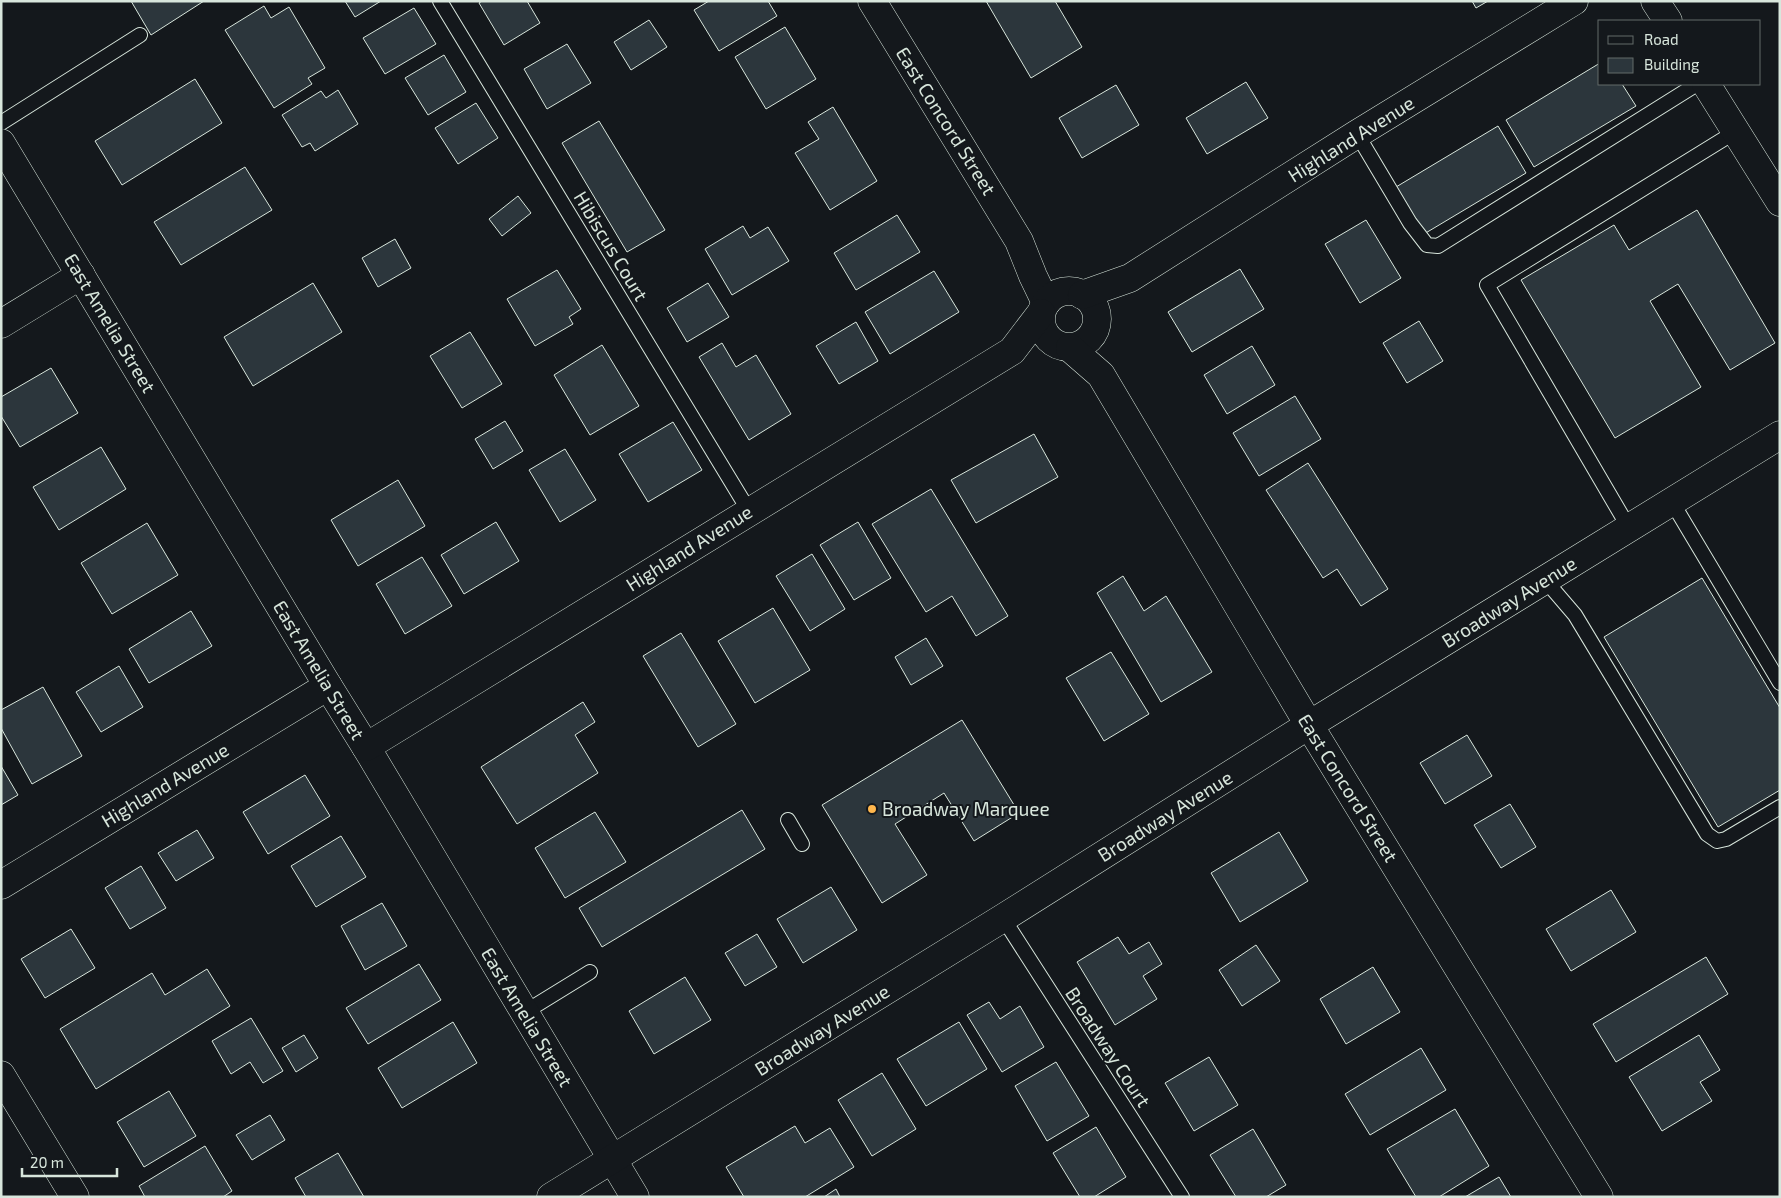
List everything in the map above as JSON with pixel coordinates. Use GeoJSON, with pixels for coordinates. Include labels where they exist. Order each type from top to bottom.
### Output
{"type":"FeatureCollection","features":[{"type":"Feature","properties":{"kind":"street","name":"East Concord Street"},"geometry":{"type":"LineString","coordinates":[[872,1],[1020,241],[1044,308]]}},
{"type":"Feature","properties":{"kind":"street","name":"Highland Avenue"},"geometry":{"type":"LineString","coordinates":[[1087,307],[1357,134],[1574,1]]}},
{"type":"Feature","properties":{"kind":"street"},"geometry":{"type":"LineString","coordinates":[[1655,1],[1667,20]]}},
{"type":"Feature","properties":{"kind":"street"},"geometry":{"type":"LineString","coordinates":[[1707,85],[1780,202]]}},
{"type":"Feature","properties":{"kind":"street","name":"East Amelia Street"},"geometry":{"type":"LineString","coordinates":[[1,144],[366,747],[635,1197]]}},
{"type":"Feature","properties":{"kind":"street","name":"East Concord Street"},"geometry":{"type":"LineString","coordinates":[[1020,241],[1087,307],[1101,376],[1309,725],[1599,1197]]}},
{"type":"Feature","properties":{"kind":"street"},"geometry":{"type":"LineString","coordinates":[[1,324],[81,275]]}},
{"type":"Feature","properties":{"kind":"street"},"geometry":{"type":"LineString","coordinates":[[1065,291],[1087,307],[1091,336],[1083,344],[1066,348],[1052,342],[1045,334],[1041,324],[1044,308],[1054,296],[1065,291]]}},
{"type":"Feature","properties":{"kind":"street","name":"Highland Avenue"},"geometry":{"type":"LineString","coordinates":[[366,747],[1012,351],[1044,308]]}},
{"type":"Feature","properties":{"kind":"street","name":"Highland Avenue"},"geometry":{"type":"LineString","coordinates":[[1012,351],[1066,348]]}},
{"type":"Feature","properties":{"kind":"street","name":"East Concord Street"},"geometry":{"type":"LineString","coordinates":[[1066,348],[1101,376]]}},
{"type":"Feature","properties":{"kind":"street","name":"Broadway Avenue"},"geometry":{"type":"LineString","coordinates":[[551,1197],[1003,918],[1309,725],[1780,435]]}},
{"type":"Feature","properties":{"kind":"street","name":"Highland Avenue"},"geometry":{"type":"LineString","coordinates":[[1,885],[328,686]]}},
{"type":"Feature","properties":{"kind":"street"},"geometry":{"type":"LineString","coordinates":[[1,1075],[75,1197]]}},
{"type":"Feature","properties":{"kind":"lane","name":"Hibiscus Court"},"geometry":{"type":"LineString","coordinates":[[440,1],[749,511]]}},
{"type":"Feature","properties":{"kind":"lane"},"geometry":{"type":"LineString","coordinates":[[1,122],[140,35]]}},
{"type":"Feature","properties":{"kind":"lane"},"geometry":{"type":"LineString","coordinates":[[1357,134],[1410,222],[1427,245],[1438,246],[1695,85]]}},
{"type":"Feature","properties":{"kind":"lane"},"geometry":{"type":"LineString","coordinates":[[1629,528],[1487,284],[1735,132]]}},
{"type":"Feature","properties":{"kind":"lane"},"geometry":{"type":"LineString","coordinates":[[1672,502],[1780,683]]}},
{"type":"Feature","properties":{"kind":"lane"},"geometry":{"type":"LineString","coordinates":[[1545,580],[1574,615],[1707,834],[1717,841],[1726,839],[1780,807]]}},
{"type":"Feature","properties":{"kind":"lane"},"geometry":{"type":"LineString","coordinates":[[788,820],[802,844]]}},
{"type":"Feature","properties":{"kind":"lane","name":"Broadway Court"},"geometry":{"type":"LineString","coordinates":[[1003,918],[1182,1197]]}},
{"type":"Feature","properties":{"kind":"lane"},"geometry":{"type":"LineString","coordinates":[[525,1012],[590,972]]}},
{"type":"Feature","properties":{"kind":"building"},"geometry":{"type":"Polygon","coordinates":[[[131,1],[204,1],[151,35],[131,1]]]}},
{"type":"Feature","properties":{"kind":"building"},"geometry":{"type":"Polygon","coordinates":[[[345,1],[381,1],[355,17],[345,1]]]}},
{"type":"Feature","properties":{"kind":"building"},"geometry":{"type":"Polygon","coordinates":[[[482,1],[527,1],[540,23],[504,45],[479,3],[482,1]]]}},
{"type":"Feature","properties":{"kind":"building"},"geometry":{"type":"Polygon","coordinates":[[[709,1],[768,1],[777,16],[719,51],[694,10],[709,1]]]}},
{"type":"Feature","properties":{"kind":"building"},"geometry":{"type":"Polygon","coordinates":[[[986,1],[1055,1],[1082,47],[1031,78],[986,1]]]}},
{"type":"Feature","properties":{"kind":"building"},"geometry":{"type":"Polygon","coordinates":[[[1472,1],[1488,1],[1476,8],[1472,1]]]}},
{"type":"Feature","properties":{"kind":"building"},"geometry":{"type":"Polygon","coordinates":[[[264,6],[271,18],[289,7],[325,68],[308,78],[312,84],[274,108],[225,30],[264,6]]]}},
{"type":"Feature","properties":{"kind":"building"},"geometry":{"type":"Polygon","coordinates":[[[414,8],[436,44],[385,74],[363,38],[414,8]]]}},
{"type":"Feature","properties":{"kind":"building"},"geometry":{"type":"Polygon","coordinates":[[[649,20],[667,47],[631,70],[614,42],[649,20]]]}},
{"type":"Feature","properties":{"kind":"building"},"geometry":{"type":"Polygon","coordinates":[[[785,27],[816,79],[766,109],[735,57],[785,27]]]}},
{"type":"Feature","properties":{"kind":"building"},"geometry":{"type":"Polygon","coordinates":[[[567,44],[591,83],[547,109],[524,69],[567,44]]]}},
{"type":"Feature","properties":{"kind":"building"},"geometry":{"type":"Polygon","coordinates":[[[444,55],[466,92],[428,115],[405,78],[444,55]]]}},
{"type":"Feature","properties":{"kind":"building"},"geometry":{"type":"Polygon","coordinates":[[[1598,64],[1598,85],[1623,85],[1636,106],[1534,167],[1506,120],[1598,64]]]}},
{"type":"Feature","properties":{"kind":"building"},"geometry":{"type":"Polygon","coordinates":[[[195,79],[222,123],[122,185],[95,141],[195,79]]]}},
{"type":"Feature","properties":{"kind":"building"},"geometry":{"type":"Polygon","coordinates":[[[1246,82],[1268,118],[1207,154],[1186,118],[1246,82]]]}},
{"type":"Feature","properties":{"kind":"building"},"geometry":{"type":"Polygon","coordinates":[[[1116,85],[1139,125],[1082,158],[1059,118],[1116,85]]]}},
{"type":"Feature","properties":{"kind":"building"},"geometry":{"type":"Polygon","coordinates":[[[338,90],[358,124],[315,151],[310,143],[302,147],[282,115],[321,91],[326,98],[338,90]]]}},
{"type":"Feature","properties":{"kind":"building"},"geometry":{"type":"Polygon","coordinates":[[[476,103],[498,138],[458,164],[435,128],[476,103]]]}},
{"type":"Feature","properties":{"kind":"building"},"geometry":{"type":"Polygon","coordinates":[[[833,107],[877,181],[830,210],[795,153],[819,139],[808,122],[833,107]]]}},
{"type":"Feature","properties":{"kind":"building"},"geometry":{"type":"Polygon","coordinates":[[[599,121],[665,230],[627,252],[562,143],[599,121]]]}},
{"type":"Feature","properties":{"kind":"building"},"geometry":{"type":"Polygon","coordinates":[[[1498,126],[1526,173],[1424,234],[1396,187],[1498,126]]]}},
{"type":"Feature","properties":{"kind":"building"},"geometry":{"type":"Polygon","coordinates":[[[245,167],[272,210],[181,265],[154,222],[245,167]]]}},
{"type":"Feature","properties":{"kind":"building"},"geometry":{"type":"Polygon","coordinates":[[[518,196],[531,213],[502,236],[489,219],[518,196]]]}},
{"type":"Feature","properties":{"kind":"building"},"geometry":{"type":"Polygon","coordinates":[[[1697,210],[1775,343],[1730,370],[1678,284],[1650,301],[1701,387],[1615,438],[1521,280],[1614,225],[1629,250],[1697,210]]]}},
{"type":"Feature","properties":{"kind":"building"},"geometry":{"type":"Polygon","coordinates":[[[897,215],[920,252],[856,290],[834,253],[897,215]]]}},
{"type":"Feature","properties":{"kind":"building"},"geometry":{"type":"Polygon","coordinates":[[[1366,220],[1401,278],[1360,303],[1325,244],[1366,220]]]}},
{"type":"Feature","properties":{"kind":"building"},"geometry":{"type":"Polygon","coordinates":[[[743,226],[750,238],[768,227],[789,261],[732,295],[705,249],[743,226]]]}},
{"type":"Feature","properties":{"kind":"building"},"geometry":{"type":"Polygon","coordinates":[[[395,239],[411,268],[378,287],[362,258],[395,239]]]}},
{"type":"Feature","properties":{"kind":"building"},"geometry":{"type":"Polygon","coordinates":[[[1240,269],[1264,309],[1192,352],[1168,312],[1240,269]]]}},
{"type":"Feature","properties":{"kind":"building"},"geometry":{"type":"Polygon","coordinates":[[[557,270],[581,309],[569,317],[573,324],[535,346],[507,299],[557,270]]]}},
{"type":"Feature","properties":{"kind":"building"},"geometry":{"type":"Polygon","coordinates":[[[934,271],[959,312],[890,354],[865,312],[934,271]]]}},
{"type":"Feature","properties":{"kind":"building"},"geometry":{"type":"Polygon","coordinates":[[[313,283],[342,332],[253,386],[224,337],[313,283]]]}},
{"type":"Feature","properties":{"kind":"building"},"geometry":{"type":"Polygon","coordinates":[[[708,283],[729,317],[687,342],[667,308],[708,283]]]}},
{"type":"Feature","properties":{"kind":"building"},"geometry":{"type":"Polygon","coordinates":[[[1419,321],[1443,361],[1407,383],[1383,343],[1419,321]]]}},
{"type":"Feature","properties":{"kind":"building"},"geometry":{"type":"Polygon","coordinates":[[[856,322],[878,361],[839,384],[816,346],[856,322]]]}},
{"type":"Feature","properties":{"kind":"building"},"geometry":{"type":"Polygon","coordinates":[[[470,332],[502,384],[462,408],[430,356],[470,332]]]}},
{"type":"Feature","properties":{"kind":"building"},"geometry":{"type":"Polygon","coordinates":[[[722,343],[736,367],[756,355],[791,414],[749,440],[699,357],[722,343]]]}},
{"type":"Feature","properties":{"kind":"building"},"geometry":{"type":"Polygon","coordinates":[[[602,345],[639,406],[590,435],[554,375],[602,345]]]}},
{"type":"Feature","properties":{"kind":"building"},"geometry":{"type":"Polygon","coordinates":[[[1252,346],[1275,385],[1227,414],[1204,375],[1252,346]]]}},
{"type":"Feature","properties":{"kind":"building"},"geometry":{"type":"Polygon","coordinates":[[[51,368],[78,413],[20,447],[1,416],[1,397],[51,368]]]}},
{"type":"Feature","properties":{"kind":"building"},"geometry":{"type":"Polygon","coordinates":[[[1295,396],[1321,439],[1259,476],[1233,433],[1295,396]]]}},
{"type":"Feature","properties":{"kind":"building"},"geometry":{"type":"Polygon","coordinates":[[[505,421],[523,451],[493,469],[475,439],[505,421]]]}},
{"type":"Feature","properties":{"kind":"building"},"geometry":{"type":"Polygon","coordinates":[[[673,422],[702,470],[648,502],[619,454],[673,422]]]}},
{"type":"Feature","properties":{"kind":"building"},"geometry":{"type":"Polygon","coordinates":[[[1034,434],[1058,477],[976,523],[951,480],[1034,434]]]}},
{"type":"Feature","properties":{"kind":"building"},"geometry":{"type":"Polygon","coordinates":[[[101,447],[126,489],[59,530],[33,487],[101,447]]]}},
{"type":"Feature","properties":{"kind":"building"},"geometry":{"type":"Polygon","coordinates":[[[565,449],[596,500],[560,522],[529,470],[565,449]]]}},
{"type":"Feature","properties":{"kind":"building"},"geometry":{"type":"Polygon","coordinates":[[[1308,463],[1388,589],[1361,606],[1337,569],[1323,578],[1266,490],[1308,463]]]}},
{"type":"Feature","properties":{"kind":"building"},"geometry":{"type":"Polygon","coordinates":[[[398,480],[425,526],[358,566],[331,520],[398,480]]]}},
{"type":"Feature","properties":{"kind":"building"},"geometry":{"type":"Polygon","coordinates":[[[931,489],[1008,616],[976,636],[952,596],[926,612],[872,524],[931,489]]]}},
{"type":"Feature","properties":{"kind":"building"},"geometry":{"type":"Polygon","coordinates":[[[496,522],[519,561],[464,594],[441,555],[496,522]]]}},
{"type":"Feature","properties":{"kind":"building"},"geometry":{"type":"Polygon","coordinates":[[[858,522],[891,578],[854,600],[820,545],[858,522]]]}},
{"type":"Feature","properties":{"kind":"building"},"geometry":{"type":"Polygon","coordinates":[[[147,523],[178,575],[112,614],[81,563],[147,523]]]}},
{"type":"Feature","properties":{"kind":"building"},"geometry":{"type":"Polygon","coordinates":[[[812,554],[845,609],[810,631],[776,576],[812,554]]]}},
{"type":"Feature","properties":{"kind":"building"},"geometry":{"type":"Polygon","coordinates":[[[422,557],[452,606],[405,634],[376,584],[422,557]]]}},
{"type":"Feature","properties":{"kind":"building"},"geometry":{"type":"Polygon","coordinates":[[[1123,576],[1144,611],[1166,596],[1212,672],[1161,702],[1097,593],[1123,576]]]}},
{"type":"Feature","properties":{"kind":"building"},"geometry":{"type":"Polygon","coordinates":[[[1702,578],[1780,708],[1780,790],[1718,827],[1604,637],[1702,578]]]}},
{"type":"Feature","properties":{"kind":"building"},"geometry":{"type":"Polygon","coordinates":[[[773,608],[810,670],[755,703],[718,641],[773,608]]]}},
{"type":"Feature","properties":{"kind":"building"},"geometry":{"type":"Polygon","coordinates":[[[191,611],[212,646],[149,683],[129,649],[191,611]]]}},
{"type":"Feature","properties":{"kind":"building"},"geometry":{"type":"Polygon","coordinates":[[[681,633],[736,724],[698,747],[643,656],[681,633]]]}},
{"type":"Feature","properties":{"kind":"building"},"geometry":{"type":"Polygon","coordinates":[[[926,638],[943,666],[911,685],[895,657],[926,638]]]}},
{"type":"Feature","properties":{"kind":"building"},"geometry":{"type":"Polygon","coordinates":[[[1111,652],[1149,714],[1104,741],[1066,678],[1111,652]]]}},
{"type":"Feature","properties":{"kind":"building"},"geometry":{"type":"Polygon","coordinates":[[[119,666],[143,707],[101,732],[76,692],[119,666]]]}},
{"type":"Feature","properties":{"kind":"building"},"geometry":{"type":"Polygon","coordinates":[[[43,687],[82,756],[32,784],[1,728],[1,710],[43,687]]]}},
{"type":"Feature","properties":{"kind":"building"},"geometry":{"type":"Polygon","coordinates":[[[583,702],[595,722],[575,735],[598,773],[517,824],[481,767],[583,702]]]}},
{"type":"Feature","properties":{"kind":"building","name":"Broadway Marquee"},"geometry":{"type":"Polygon","coordinates":[[[962,720],[1019,813],[974,841],[944,793],[895,824],[927,875],[882,903],[822,805],[962,720]]]}},
{"type":"Feature","properties":{"kind":"building"},"geometry":{"type":"Polygon","coordinates":[[[1467,735],[1492,776],[1445,804],[1420,763],[1467,735]]]}},
{"type":"Feature","properties":{"kind":"building"},"geometry":{"type":"Polygon","coordinates":[[[1,766],[18,795],[1,805],[1,766]]]}},
{"type":"Feature","properties":{"kind":"building"},"geometry":{"type":"Polygon","coordinates":[[[305,775],[330,816],[268,854],[243,812],[305,775]]]}},
{"type":"Feature","properties":{"kind":"building"},"geometry":{"type":"Polygon","coordinates":[[[1510,804],[1536,847],[1501,868],[1474,825],[1510,804]]]}},
{"type":"Feature","properties":{"kind":"building"},"geometry":{"type":"Polygon","coordinates":[[[742,810],[765,849],[602,947],[579,908],[742,810]]]}},
{"type":"Feature","properties":{"kind":"building"},"geometry":{"type":"Polygon","coordinates":[[[595,812],[626,862],[565,898],[535,848],[595,812]]]}},
{"type":"Feature","properties":{"kind":"building"},"geometry":{"type":"Polygon","coordinates":[[[197,830],[214,858],[176,881],[158,853],[197,830]]]}},
{"type":"Feature","properties":{"kind":"building"},"geometry":{"type":"Polygon","coordinates":[[[1279,832],[1308,881],[1240,922],[1211,873],[1279,832]]]}},
{"type":"Feature","properties":{"kind":"building"},"geometry":{"type":"Polygon","coordinates":[[[341,836],[366,877],[316,907],[291,866],[341,836]]]}},
{"type":"Feature","properties":{"kind":"building"},"geometry":{"type":"Polygon","coordinates":[[[141,866],[166,908],[130,929],[105,888],[141,866]]]}},
{"type":"Feature","properties":{"kind":"building"},"geometry":{"type":"Polygon","coordinates":[[[831,887],[857,930],[803,963],[777,919],[831,887]]]}},
{"type":"Feature","properties":{"kind":"building"},"geometry":{"type":"Polygon","coordinates":[[[1611,890],[1636,932],[1571,971],[1546,929],[1611,890]]]}},
{"type":"Feature","properties":{"kind":"building"},"geometry":{"type":"Polygon","coordinates":[[[382,903],[407,946],[365,970],[341,926],[382,903]]]}},
{"type":"Feature","properties":{"kind":"building"},"geometry":{"type":"Polygon","coordinates":[[[71,929],[95,968],[45,998],[21,959],[71,929]]]}},
{"type":"Feature","properties":{"kind":"building"},"geometry":{"type":"Polygon","coordinates":[[[757,934],[777,967],[745,986],[725,953],[757,934]]]}},
{"type":"Feature","properties":{"kind":"building"},"geometry":{"type":"Polygon","coordinates":[[[1118,937],[1129,954],[1149,942],[1162,964],[1143,976],[1157,999],[1115,1025],[1077,962],[1118,937]]]}},
{"type":"Feature","properties":{"kind":"building"},"geometry":{"type":"Polygon","coordinates":[[[1256,945],[1280,981],[1242,1006],[1219,970],[1256,945]]]}},
{"type":"Feature","properties":{"kind":"building"},"geometry":{"type":"Polygon","coordinates":[[[1706,957],[1728,994],[1616,1062],[1593,1024],[1706,957]]]}},
{"type":"Feature","properties":{"kind":"building"},"geometry":{"type":"Polygon","coordinates":[[[419,964],[441,1000],[368,1044],[346,1008],[419,964]]]}},
{"type":"Feature","properties":{"kind":"building"},"geometry":{"type":"Polygon","coordinates":[[[1373,967],[1400,1012],[1346,1044],[1320,999],[1373,967]]]}},
{"type":"Feature","properties":{"kind":"building"},"geometry":{"type":"Polygon","coordinates":[[[207,969],[230,1006],[96,1089],[60,1029],[152,973],[165,995],[207,969]]]}},
{"type":"Feature","properties":{"kind":"building"},"geometry":{"type":"Polygon","coordinates":[[[685,977],[711,1020],[654,1054],[629,1011],[685,977]]]}},
{"type":"Feature","properties":{"kind":"building"},"geometry":{"type":"Polygon","coordinates":[[[989,1002],[1000,1019],[1020,1006],[1044,1047],[1002,1072],[967,1015],[989,1002]]]}},
{"type":"Feature","properties":{"kind":"building"},"geometry":{"type":"Polygon","coordinates":[[[251,1018],[283,1071],[263,1083],[250,1062],[231,1074],[212,1041],[251,1018]]]}},
{"type":"Feature","properties":{"kind":"building"},"geometry":{"type":"Polygon","coordinates":[[[453,1022],[477,1063],[402,1108],[378,1068],[453,1022]]]}},
{"type":"Feature","properties":{"kind":"building"},"geometry":{"type":"Polygon","coordinates":[[[959,1022],[987,1069],[926,1106],[897,1059],[959,1022]]]}},
{"type":"Feature","properties":{"kind":"building"},"geometry":{"type":"Polygon","coordinates":[[[304,1035],[318,1058],[296,1072],[282,1048],[304,1035]]]}},
{"type":"Feature","properties":{"kind":"building"},"geometry":{"type":"Polygon","coordinates":[[[1699,1035],[1720,1070],[1700,1082],[1712,1101],[1662,1131],[1629,1077],[1699,1035]]]}},
{"type":"Feature","properties":{"kind":"building"},"geometry":{"type":"Polygon","coordinates":[[[1421,1048],[1446,1090],[1370,1135],[1345,1094],[1421,1048]]]}},
{"type":"Feature","properties":{"kind":"building"},"geometry":{"type":"Polygon","coordinates":[[[1209,1057],[1238,1105],[1194,1131],[1165,1083],[1209,1057]]]}},
{"type":"Feature","properties":{"kind":"building"},"geometry":{"type":"Polygon","coordinates":[[[1056,1062],[1089,1116],[1047,1141],[1015,1086],[1056,1062]]]}},
{"type":"Feature","properties":{"kind":"building"},"geometry":{"type":"Polygon","coordinates":[[[882,1073],[916,1129],[872,1156],[838,1100],[882,1073]]]}},
{"type":"Feature","properties":{"kind":"building"},"geometry":{"type":"Polygon","coordinates":[[[169,1091],[196,1136],[144,1167],[117,1122],[169,1091]]]}},
{"type":"Feature","properties":{"kind":"building"},"geometry":{"type":"Polygon","coordinates":[[[1455,1109],[1489,1166],[1439,1197],[1416,1197],[1387,1149],[1455,1109]]]}},
{"type":"Feature","properties":{"kind":"building"},"geometry":{"type":"Polygon","coordinates":[[[270,1115],[285,1140],[252,1160],[236,1135],[270,1115]]]}},
{"type":"Feature","properties":{"kind":"building"},"geometry":{"type":"Polygon","coordinates":[[[795,1126],[805,1143],[830,1128],[854,1167],[805,1197],[744,1197],[726,1167],[795,1126]]]}},
{"type":"Feature","properties":{"kind":"building"},"geometry":{"type":"Polygon","coordinates":[[[1096,1127],[1126,1177],[1094,1197],[1080,1197],[1053,1153],[1096,1127]]]}},
{"type":"Feature","properties":{"kind":"building"},"geometry":{"type":"Polygon","coordinates":[[[1253,1129],[1286,1185],[1266,1197],[1236,1197],[1210,1155],[1253,1129]]]}},
{"type":"Feature","properties":{"kind":"building"},"geometry":{"type":"Polygon","coordinates":[[[205,1146],[232,1191],[223,1197],[145,1197],[139,1186],[205,1146]]]}},
{"type":"Feature","properties":{"kind":"building"},"geometry":{"type":"Polygon","coordinates":[[[338,1153],[364,1197],[306,1197],[295,1178],[338,1153]]]}},
{"type":"Feature","properties":{"kind":"building"},"geometry":{"type":"Polygon","coordinates":[[[1499,1177],[1511,1197],[1465,1197],[1499,1177]]]}},
{"type":"Feature","properties":{"kind":"building"},"geometry":{"type":"Polygon","coordinates":[[[836,1189],[840,1197],[824,1197],[836,1189]]]}},
{"type":"Feature","properties":{"kind":"place","name":"Broadway Marquee"},"geometry":{"type":"Point","coordinates":[872,809]}}]}
